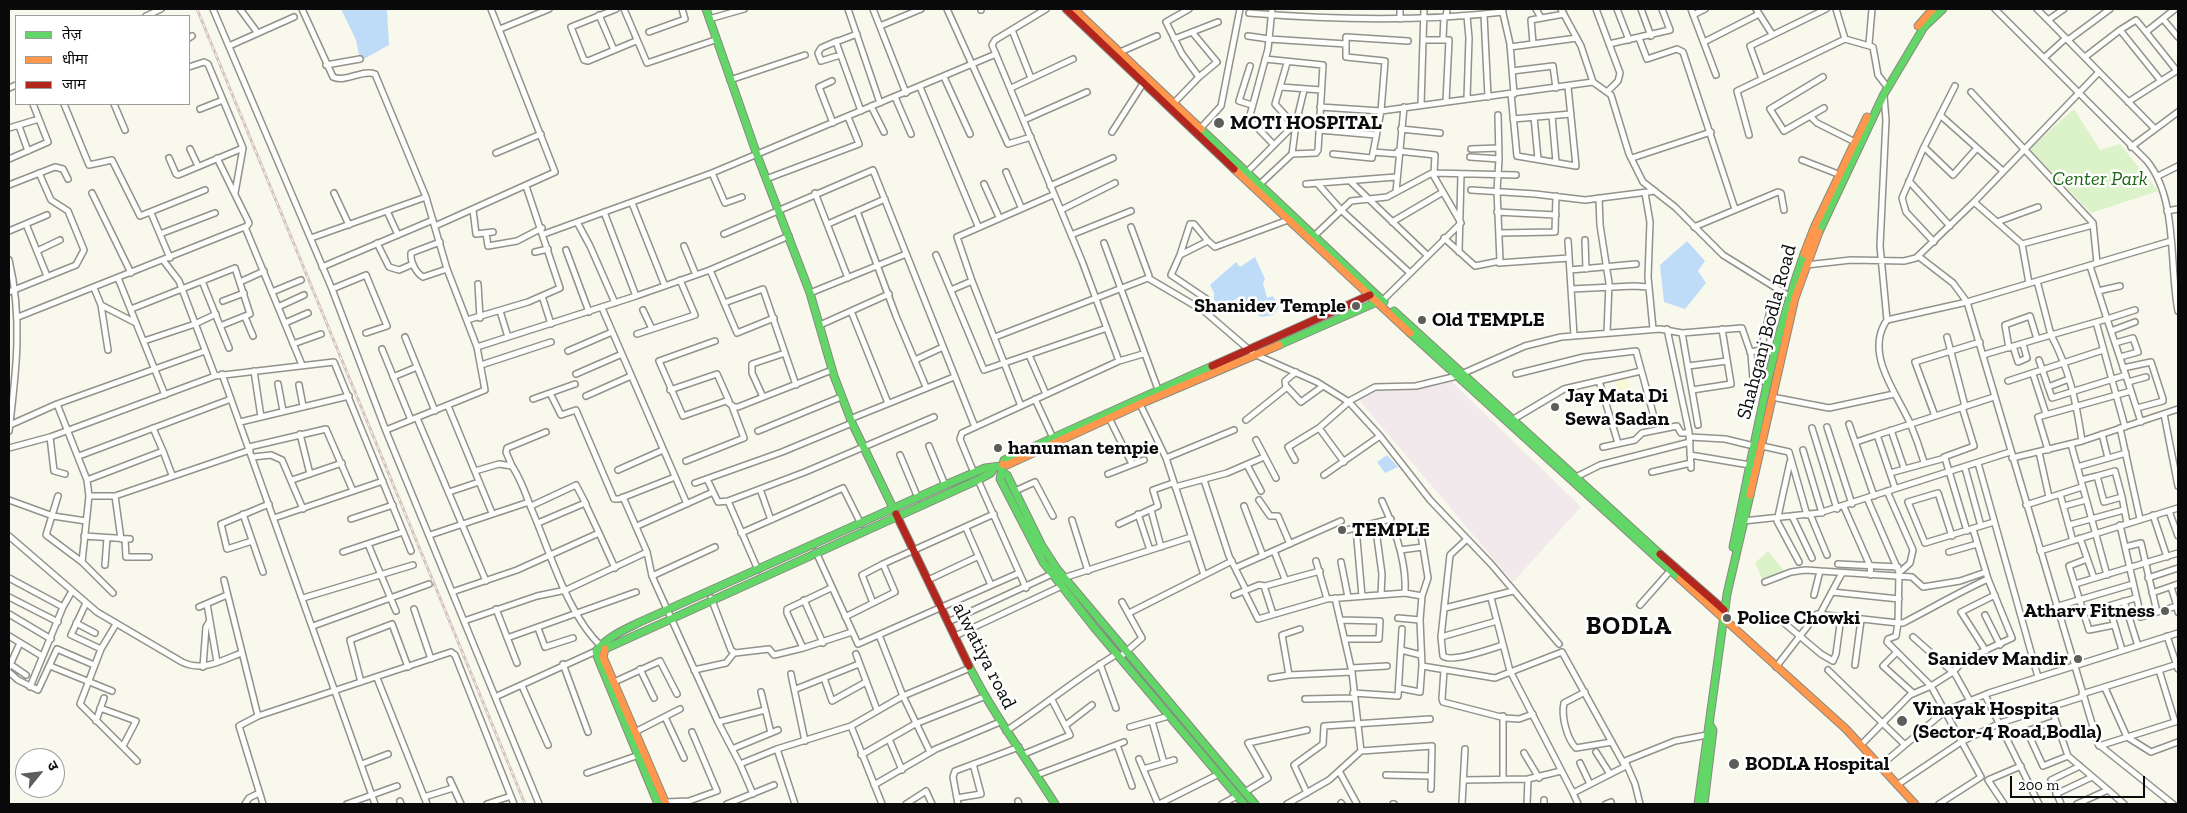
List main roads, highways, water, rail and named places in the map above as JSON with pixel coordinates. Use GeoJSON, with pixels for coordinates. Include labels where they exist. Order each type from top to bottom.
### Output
{"type":"FeatureCollection","features":[{"type":"Feature","properties":{"kind":"main road","name":"alwatiya road"},"geometry":{"type":"LineString","coordinates":[[706,9],[715,40],[757,155],[810,293],[832,370],[851,421],[970,668],[1000,722],[1024,754],[1055,804]]}},
{"type":"Feature","properties":{"kind":"main road"},"geometry":{"type":"LineString","coordinates":[[1066,9],[1144,82],[1172,105]]}},
{"type":"Feature","properties":{"kind":"main road"},"geometry":{"type":"LineString","coordinates":[[1926,23],[1943,9]]}},
{"type":"Feature","properties":{"kind":"main road"},"geometry":{"type":"LineString","coordinates":[[1078,10],[1172,105],[1380,302],[1573,479],[1666,560],[1723,613],[1776,667],[1846,729],[1915,804]]}},
{"type":"Feature","properties":{"kind":"main road"},"geometry":{"type":"LineString","coordinates":[[1926,23],[1929,10]]}},
{"type":"Feature","properties":{"kind":"main road","name":"Shahganj Bodla Road"},"geometry":{"type":"LineString","coordinates":[[1698,804],[1710,725],[1726,587],[1758,446],[1774,353],[1789,296],[1805,247],[1838,174],[1929,10]]}},
{"type":"Feature","properties":{"kind":"main road","name":"Shahganj Bodla Road"},"geometry":{"type":"LineString","coordinates":[[1762,425],[1772,397],[1792,307],[1806,265],[1838,189],[1885,89],[1926,23]]}},
{"type":"Feature","properties":{"kind":"main road"},"geometry":{"type":"LineString","coordinates":[[1258,187],[1288,220],[1312,238],[1370,295],[1380,302]]}},
{"type":"Feature","properties":{"kind":"main road"},"geometry":{"type":"LineString","coordinates":[[1255,804],[1064,577],[1028,525],[1000,479],[1000,467],[1004,460],[1253,352],[1370,295]]}},
{"type":"Feature","properties":{"kind":"main road"},"geometry":{"type":"LineString","coordinates":[[1253,352],[1380,302]]}},
{"type":"Feature","properties":{"kind":"main road"},"geometry":{"type":"LineString","coordinates":[[1460,375],[1512,420],[1670,571],[1723,613]]}},
{"type":"Feature","properties":{"kind":"main road"},"geometry":{"type":"LineString","coordinates":[[666,803],[611,684],[600,649],[758,570],[861,524],[976,477],[988,467],[1007,465],[1109,418],[1139,402]]}},
{"type":"Feature","properties":{"kind":"main road","name":"Shahganj Bodla Road"},"geometry":{"type":"LineString","coordinates":[[1740,521],[1750,465],[1758,446]]}},
{"type":"Feature","properties":{"kind":"main road"},"geometry":{"type":"LineString","coordinates":[[1000,467],[1007,475],[1015,491],[1043,562],[1118,656],[1244,804]]}},
{"type":"Feature","properties":{"kind":"main road"},"geometry":{"type":"LineString","coordinates":[[669,613],[711,598],[816,552],[945,485],[976,477]]}},
{"type":"Feature","properties":{"kind":"main road"},"geometry":{"type":"LineString","coordinates":[[1704,804],[1714,730],[1710,725]]}},
{"type":"Feature","properties":{"kind":"main road"},"geometry":{"type":"LineString","coordinates":[[633,733],[639,755],[658,804]]}},
{"type":"Feature","properties":{"kind":"water"},"geometry":{"type":"Polygon","coordinates":[[[341,9],[387,9],[389,45],[364,59],[359,55],[356,40],[341,9]]]}},
{"type":"Feature","properties":{"kind":"water"},"geometry":{"type":"Polygon","coordinates":[[[1687,241],[1705,261],[1698,271],[1706,283],[1685,309],[1664,302],[1660,265],[1687,241]]]}},
{"type":"Feature","properties":{"kind":"water"},"geometry":{"type":"Polygon","coordinates":[[[1255,257],[1265,279],[1263,283],[1267,298],[1273,296],[1279,307],[1273,315],[1261,317],[1239,297],[1223,308],[1214,301],[1214,293],[1210,285],[1236,262],[1240,267],[1255,257]]]}},
{"type":"Feature","properties":{"kind":"water"},"geometry":{"type":"Polygon","coordinates":[[[1387,455],[1398,467],[1385,473],[1377,462],[1387,455]]]}},
{"type":"Feature","properties":{"kind":"railway"},"geometry":{"type":"LineString","coordinates":[[197,9],[525,804]]}},
{"type":"Feature","properties":{"kind":"place","name":"MOTI HOSPITAL"},"geometry":{"type":"Point","coordinates":[1219,123]}},
{"type":"Feature","properties":{"kind":"place","name":"Shanidev Temple"},"geometry":{"type":"Point","coordinates":[1356,306]}},
{"type":"Feature","properties":{"kind":"place","name":"Old TEMPLE"},"geometry":{"type":"Point","coordinates":[1422,320]}},
{"type":"Feature","properties":{"kind":"place","name":"Jay Mata Di Sewa Sadan"},"geometry":{"type":"Point","coordinates":[1555,407]}},
{"type":"Feature","properties":{"kind":"place","name":"hanuman tempie"},"geometry":{"type":"Point","coordinates":[998,448]}},
{"type":"Feature","properties":{"kind":"place","name":"TEMPLE"},"geometry":{"type":"Point","coordinates":[1342,530]}},
{"type":"Feature","properties":{"kind":"place","name":"Atharv Fitness"},"geometry":{"type":"Point","coordinates":[2165,611]}},
{"type":"Feature","properties":{"kind":"place","name":"Police Chowki"},"geometry":{"type":"Point","coordinates":[1727,618]}},
{"type":"Feature","properties":{"kind":"place","name":"Sanidev Mandir"},"geometry":{"type":"Point","coordinates":[2078,659]}},
{"type":"Feature","properties":{"kind":"place","name":"Vinayak Hospita (Sector-4 Road,Bodla)"},"geometry":{"type":"Point","coordinates":[1902,721]}},
{"type":"Feature","properties":{"kind":"place","name":"BODLA Hospital"},"geometry":{"type":"Point","coordinates":[1734,764]}},
{"type":"Feature","properties":{"kind":"district","name":"BODLA"},"geometry":{"type":"Point","coordinates":[1629,627]}},
{"type":"Feature","properties":{"kind":"park label","name":"Center Park"},"geometry":{"type":"Point","coordinates":[2100,179]}}]}
